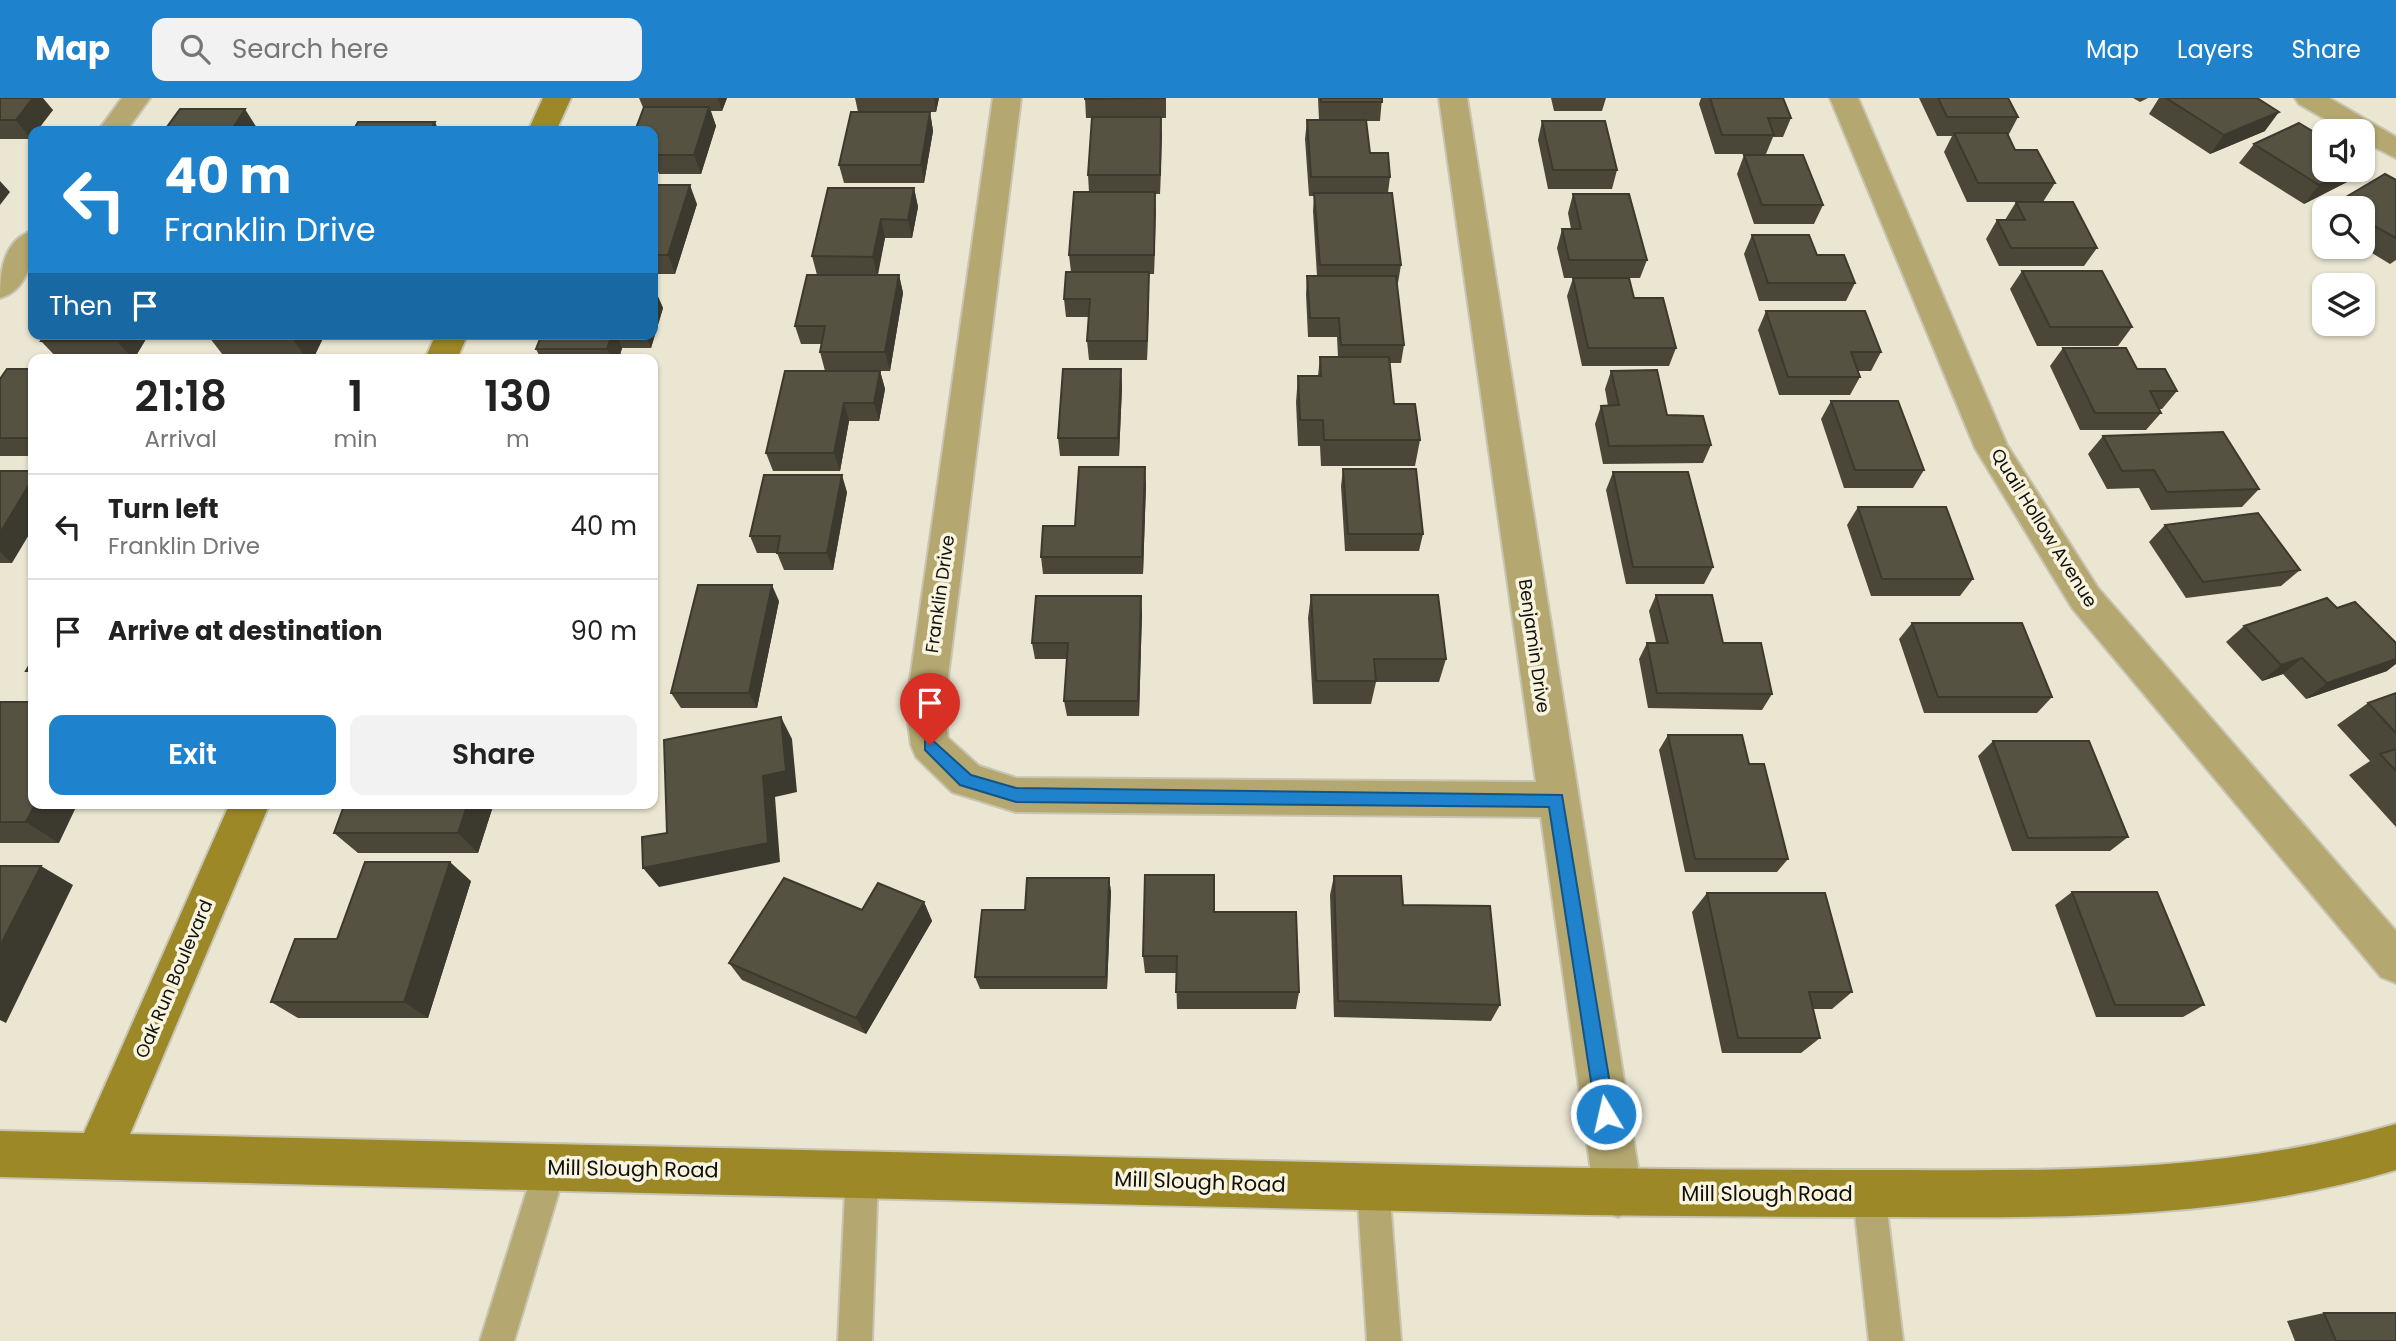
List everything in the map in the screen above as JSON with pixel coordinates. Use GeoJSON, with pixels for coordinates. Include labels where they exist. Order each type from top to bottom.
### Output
{"type":"FeatureCollection","features":[{"type":"Feature","properties":{"kind":"street"},"geometry":{"type":"LineString","coordinates":[[116,126],[136,98]]}},
{"type":"Feature","properties":{"kind":"street"},"geometry":{"type":"LineString","coordinates":[[544,126],[557,98]]}},
{"type":"Feature","properties":{"kind":"street","name":"Franklin Drive"},"geometry":{"type":"LineString","coordinates":[[1007,98],[925,708],[930,745],[966,780],[1016,795],[1556,800]]}},
{"type":"Feature","properties":{"kind":"street","name":"Benjamin Drive"},"geometry":{"type":"LineString","coordinates":[[1453,98],[1556,800],[1618,1193]]}},
{"type":"Feature","properties":{"kind":"street","name":"Quail Hollow Avenue"},"geometry":{"type":"LineString","coordinates":[[1844,98],[1992,448],[2085,598],[2396,962]]}},
{"type":"Feature","properties":{"kind":"street"},"geometry":{"type":"LineString","coordinates":[[2309,98],[2396,149]]}},
{"type":"Feature","properties":{"kind":"street"},"geometry":{"type":"LineString","coordinates":[[0,288],[28,248]]}},
{"type":"Feature","properties":{"kind":"street","name":"Oak Run Boulevard"},"geometry":{"type":"LineString","coordinates":[[98,1154],[247,809]]}},
{"type":"Feature","properties":{"kind":"street","name":"Mill Slough Road"},"geometry":{"type":"LineString","coordinates":[[0,1154],[98,1154],[550,1168],[862,1173],[1618,1193],[1869,1194],[2065,1193],[2222,1183],[2345,1164],[2396,1147]]}},
{"type":"Feature","properties":{"kind":"lane"},"geometry":{"type":"LineString","coordinates":[[497,1341],[550,1168]]}},
{"type":"Feature","properties":{"kind":"lane"},"geometry":{"type":"LineString","coordinates":[[855,1341],[862,1173]]}},
{"type":"Feature","properties":{"kind":"lane"},"geometry":{"type":"LineString","coordinates":[[1373,1186],[1384,1341]]}},
{"type":"Feature","properties":{"kind":"lane"},"geometry":{"type":"LineString","coordinates":[[1869,1194],[1886,1341]]}},
{"type":"Feature","properties":{"kind":"building"},"geometry":{"type":"Polygon","coordinates":[[[0,98],[33,98],[16,120],[0,120],[0,98]]]}},
{"type":"Feature","properties":{"kind":"building"},"geometry":{"type":"Polygon","coordinates":[[[1085,98],[1166,98],[1085,99],[1085,98]]]}},
{"type":"Feature","properties":{"kind":"building"},"geometry":{"type":"Polygon","coordinates":[[[1321,98],[1382,98],[1382,102],[1321,102],[1321,98]]]}},
{"type":"Feature","properties":{"kind":"building"},"geometry":{"type":"Polygon","coordinates":[[[1710,98],[1783,98],[1791,118],[1768,118],[1774,135],[1722,135],[1710,98]]]}},
{"type":"Feature","properties":{"kind":"building"},"geometry":{"type":"Polygon","coordinates":[[[1938,98],[2008,98],[2018,117],[1947,117],[1938,98]]]}},
{"type":"Feature","properties":{"kind":"building"},"geometry":{"type":"Polygon","coordinates":[[[2166,98],[2257,98],[2279,112],[2224,135],[2166,98]]]}},
{"type":"Feature","properties":{"kind":"building"},"geometry":{"type":"Polygon","coordinates":[[[644,107],[709,107],[694,155],[658,155],[658,126],[637,126],[644,107]]]}},
{"type":"Feature","properties":{"kind":"building"},"geometry":{"type":"Polygon","coordinates":[[[180,109],[245,109],[234,126],[168,126],[180,109]]]}},
{"type":"Feature","properties":{"kind":"building"},"geometry":{"type":"Polygon","coordinates":[[[851,112],[930,112],[921,165],[839,165],[851,112]]]}},
{"type":"Feature","properties":{"kind":"building"},"geometry":{"type":"Polygon","coordinates":[[[1092,117],[1161,117],[1160,175],[1088,175],[1092,117]]]}},
{"type":"Feature","properties":{"kind":"building"},"geometry":{"type":"Polygon","coordinates":[[[1307,120],[1366,120],[1370,153],[1388,153],[1390,177],[1311,177],[1307,120]]]}},
{"type":"Feature","properties":{"kind":"building"},"geometry":{"type":"Polygon","coordinates":[[[1542,121],[1605,121],[1617,170],[1553,170],[1542,121]]]}},
{"type":"Feature","properties":{"kind":"building"},"geometry":{"type":"Polygon","coordinates":[[[358,122],[435,122],[433,126],[356,126],[358,122]]]}},
{"type":"Feature","properties":{"kind":"building"},"geometry":{"type":"Polygon","coordinates":[[[2299,123],[2312,131],[2312,181],[2254,144],[2299,123]]]}},
{"type":"Feature","properties":{"kind":"building"},"geometry":{"type":"Polygon","coordinates":[[[1954,133],[2007,133],[2015,150],[2037,150],[2055,183],[1978,183],[1954,133]]]}},
{"type":"Feature","properties":{"kind":"building"},"geometry":{"type":"Polygon","coordinates":[[[1744,155],[1803,155],[1823,205],[1762,205],[1744,155]]]}},
{"type":"Feature","properties":{"kind":"building"},"geometry":{"type":"Polygon","coordinates":[[[2385,174],[2396,180],[2396,238],[2375,226],[2375,196],[2348,196],[2385,174]]]}},
{"type":"Feature","properties":{"kind":"building"},"geometry":{"type":"Polygon","coordinates":[[[658,185],[690,185],[668,255],[658,255],[658,185]]]}},
{"type":"Feature","properties":{"kind":"building"},"geometry":{"type":"Polygon","coordinates":[[[828,188],[914,188],[908,220],[881,219],[873,257],[812,256],[828,188]]]}},
{"type":"Feature","properties":{"kind":"building"},"geometry":{"type":"Polygon","coordinates":[[[1074,192],[1155,192],[1154,255],[1069,255],[1074,192]]]}},
{"type":"Feature","properties":{"kind":"building"},"geometry":{"type":"Polygon","coordinates":[[[1314,193],[1392,193],[1401,265],[1320,265],[1314,193]]]}},
{"type":"Feature","properties":{"kind":"building"},"geometry":{"type":"Polygon","coordinates":[[[1573,194],[1629,194],[1647,260],[1569,260],[1562,229],[1581,229],[1573,194]]]}},
{"type":"Feature","properties":{"kind":"building"},"geometry":{"type":"Polygon","coordinates":[[[2016,202],[2073,202],[2097,248],[2011,248],[1997,220],[2025,220],[2016,202]]]}},
{"type":"Feature","properties":{"kind":"building"},"geometry":{"type":"Polygon","coordinates":[[[1752,235],[1809,235],[1817,255],[1844,255],[1855,283],[1768,283],[1752,235]]]}},
{"type":"Feature","properties":{"kind":"building"},"geometry":{"type":"Polygon","coordinates":[[[2022,271],[2102,271],[2132,327],[2050,327],[2022,271]]]}},
{"type":"Feature","properties":{"kind":"building"},"geometry":{"type":"Polygon","coordinates":[[[1066,272],[1149,272],[1147,341],[1087,341],[1090,299],[1064,299],[1066,272]]]}},
{"type":"Feature","properties":{"kind":"building"},"geometry":{"type":"Polygon","coordinates":[[[807,275],[899,275],[885,352],[820,352],[825,326],[795,326],[807,275]]]}},
{"type":"Feature","properties":{"kind":"building"},"geometry":{"type":"Polygon","coordinates":[[[1307,276],[1396,276],[1404,345],[1341,345],[1339,318],[1310,318],[1307,276]]]}},
{"type":"Feature","properties":{"kind":"building"},"geometry":{"type":"Polygon","coordinates":[[[1573,278],[1629,278],[1634,298],[1663,298],[1676,348],[1588,348],[1573,278]]]}},
{"type":"Feature","properties":{"kind":"building"},"geometry":{"type":"Polygon","coordinates":[[[1766,311],[1865,311],[1881,352],[1851,352],[1860,377],[1788,377],[1766,311]]]}},
{"type":"Feature","properties":{"kind":"building"},"geometry":{"type":"Polygon","coordinates":[[[42,340],[118,340],[117,341],[42,340]]]}},
{"type":"Feature","properties":{"kind":"building"},"geometry":{"type":"Polygon","coordinates":[[[540,340],[610,340],[607,349],[536,349],[540,340]]]}},
{"type":"Feature","properties":{"kind":"building"},"geometry":{"type":"Polygon","coordinates":[[[2063,348],[2126,348],[2137,369],[2165,369],[2177,391],[2150,391],[2161,413],[2095,413],[2063,348]]]}},
{"type":"Feature","properties":{"kind":"building"},"geometry":{"type":"Polygon","coordinates":[[[1320,357],[1389,357],[1394,404],[1415,404],[1420,440],[1324,440],[1323,420],[1300,420],[1298,376],[1321,376],[1320,357]]]}},
{"type":"Feature","properties":{"kind":"building"},"geometry":{"type":"Polygon","coordinates":[[[7,369],[28,369],[28,438],[0,438],[0,379],[7,369]]]}},
{"type":"Feature","properties":{"kind":"building"},"geometry":{"type":"Polygon","coordinates":[[[1063,369],[1121,369],[1118,438],[1058,438],[1063,369]]]}},
{"type":"Feature","properties":{"kind":"building"},"geometry":{"type":"Polygon","coordinates":[[[1657,370],[1667,415],[1703,416],[1711,445],[1609,446],[1601,406],[1619,405],[1611,371],[1657,370]]]}},
{"type":"Feature","properties":{"kind":"building"},"geometry":{"type":"Polygon","coordinates":[[[785,371],[880,371],[874,403],[844,403],[834,453],[766,453],[785,371]]]}},
{"type":"Feature","properties":{"kind":"building"},"geometry":{"type":"Polygon","coordinates":[[[1831,401],[1898,401],[1924,470],[1855,470],[1831,401]]]}},
{"type":"Feature","properties":{"kind":"building"},"geometry":{"type":"Polygon","coordinates":[[[2223,432],[2259,489],[2167,492],[2154,470],[2122,471],[2103,436],[2223,432]]]}},
{"type":"Feature","properties":{"kind":"building"},"geometry":{"type":"Polygon","coordinates":[[[1079,467],[1145,467],[1142,557],[1041,557],[1043,526],[1075,526],[1079,467]]]}},
{"type":"Feature","properties":{"kind":"building"},"geometry":{"type":"Polygon","coordinates":[[[1343,469],[1416,469],[1423,534],[1348,534],[1343,469]]]}},
{"type":"Feature","properties":{"kind":"building"},"geometry":{"type":"Polygon","coordinates":[[[0,471],[28,471],[28,486],[0,533],[0,471]]]}},
{"type":"Feature","properties":{"kind":"building"},"geometry":{"type":"Polygon","coordinates":[[[1613,472],[1688,472],[1713,567],[1633,567],[1613,472]]]}},
{"type":"Feature","properties":{"kind":"building"},"geometry":{"type":"Polygon","coordinates":[[[764,475],[842,475],[827,553],[777,553],[780,536],[750,536],[764,475]]]}},
{"type":"Feature","properties":{"kind":"building"},"geometry":{"type":"Polygon","coordinates":[[[1858,507],[1946,507],[1973,579],[1882,579],[1858,507]]]}},
{"type":"Feature","properties":{"kind":"building"},"geometry":{"type":"Polygon","coordinates":[[[2258,513],[2300,570],[2203,582],[2165,525],[2258,513]]]}},
{"type":"Feature","properties":{"kind":"building"},"geometry":{"type":"Polygon","coordinates":[[[698,585],[772,585],[749,693],[671,693],[698,585]]]}},
{"type":"Feature","properties":{"kind":"building"},"geometry":{"type":"Polygon","coordinates":[[[1311,595],[1438,595],[1446,659],[1374,659],[1376,681],[1316,681],[1311,595]]]}},
{"type":"Feature","properties":{"kind":"building"},"geometry":{"type":"Polygon","coordinates":[[[1656,595],[1712,595],[1723,643],[1761,643],[1772,694],[1657,693],[1647,643],[1668,643],[1656,595]]]}},
{"type":"Feature","properties":{"kind":"building"},"geometry":{"type":"Polygon","coordinates":[[[1036,596],[1141,596],[1138,701],[1064,701],[1068,643],[1032,643],[1036,596]]]}},
{"type":"Feature","properties":{"kind":"building"},"geometry":{"type":"Polygon","coordinates":[[[2327,598],[2337,608],[2355,602],[2396,643],[2396,659],[2327,683],[2302,658],[2281,665],[2244,626],[2327,598]]]}},
{"type":"Feature","properties":{"kind":"building"},"geometry":{"type":"Polygon","coordinates":[[[1912,623],[2022,623],[2052,697],[1938,697],[1912,623]]]}},
{"type":"Feature","properties":{"kind":"building"},"geometry":{"type":"Polygon","coordinates":[[[2396,693],[2396,733],[2368,703],[2396,693]]]}},
{"type":"Feature","properties":{"kind":"building"},"geometry":{"type":"Polygon","coordinates":[[[0,702],[28,702],[28,809],[33,809],[26,822],[0,822],[0,702]]]}},
{"type":"Feature","properties":{"kind":"building"},"geometry":{"type":"Polygon","coordinates":[[[781,717],[786,771],[763,776],[768,843],[643,868],[642,837],[667,833],[664,740],[781,717]]]}},
{"type":"Feature","properties":{"kind":"building"},"geometry":{"type":"Polygon","coordinates":[[[1668,735],[1742,735],[1749,764],[1764,764],[1788,859],[1695,859],[1668,735]]]}},
{"type":"Feature","properties":{"kind":"building"},"geometry":{"type":"Polygon","coordinates":[[[1993,741],[2089,741],[2128,837],[2028,838],[1993,741]]]}},
{"type":"Feature","properties":{"kind":"building"},"geometry":{"type":"Polygon","coordinates":[[[2396,749],[2396,771],[2380,754],[2396,749]]]}},
{"type":"Feature","properties":{"kind":"building"},"geometry":{"type":"Polygon","coordinates":[[[343,809],[466,809],[458,833],[334,833],[343,809]]]}},
{"type":"Feature","properties":{"kind":"building"},"geometry":{"type":"Polygon","coordinates":[[[365,862],[450,862],[404,1002],[271,1002],[295,939],[337,939],[365,862]]]}},
{"type":"Feature","properties":{"kind":"building"},"geometry":{"type":"Polygon","coordinates":[[[0,866],[41,866],[0,946],[0,866]]]}},
{"type":"Feature","properties":{"kind":"building"},"geometry":{"type":"Polygon","coordinates":[[[1145,875],[1214,875],[1214,912],[1296,912],[1299,992],[1176,992],[1177,956],[1143,956],[1145,875]]]}},
{"type":"Feature","properties":{"kind":"building"},"geometry":{"type":"Polygon","coordinates":[[[1334,876],[1401,876],[1403,905],[1490,906],[1500,1005],[1338,1001],[1334,876]]]}},
{"type":"Feature","properties":{"kind":"building"},"geometry":{"type":"Polygon","coordinates":[[[784,878],[862,910],[878,883],[924,902],[856,1018],[729,963],[784,878]]]}},
{"type":"Feature","properties":{"kind":"building"},"geometry":{"type":"Polygon","coordinates":[[[1027,878],[1109,878],[1106,977],[975,977],[982,910],[1025,910],[1027,878]]]}},
{"type":"Feature","properties":{"kind":"building"},"geometry":{"type":"Polygon","coordinates":[[[2072,892],[2157,892],[2204,1005],[2115,1005],[2072,892]]]}},
{"type":"Feature","properties":{"kind":"building"},"geometry":{"type":"Polygon","coordinates":[[[1707,893],[1825,893],[1852,992],[1809,992],[1820,1038],[1738,1038],[1707,893]]]}},
{"type":"Feature","properties":{"kind":"building"},"geometry":{"type":"Polygon","coordinates":[[[2324,1313],[2396,1313],[2396,1341],[2336,1341],[2324,1313]]]}},
{"type":"Feature","properties":{"kind":"route"},"geometry":{"type":"LineString","coordinates":[[930,745],[966,780],[1016,795],[1556,800],[1606,1114]]}}]}
